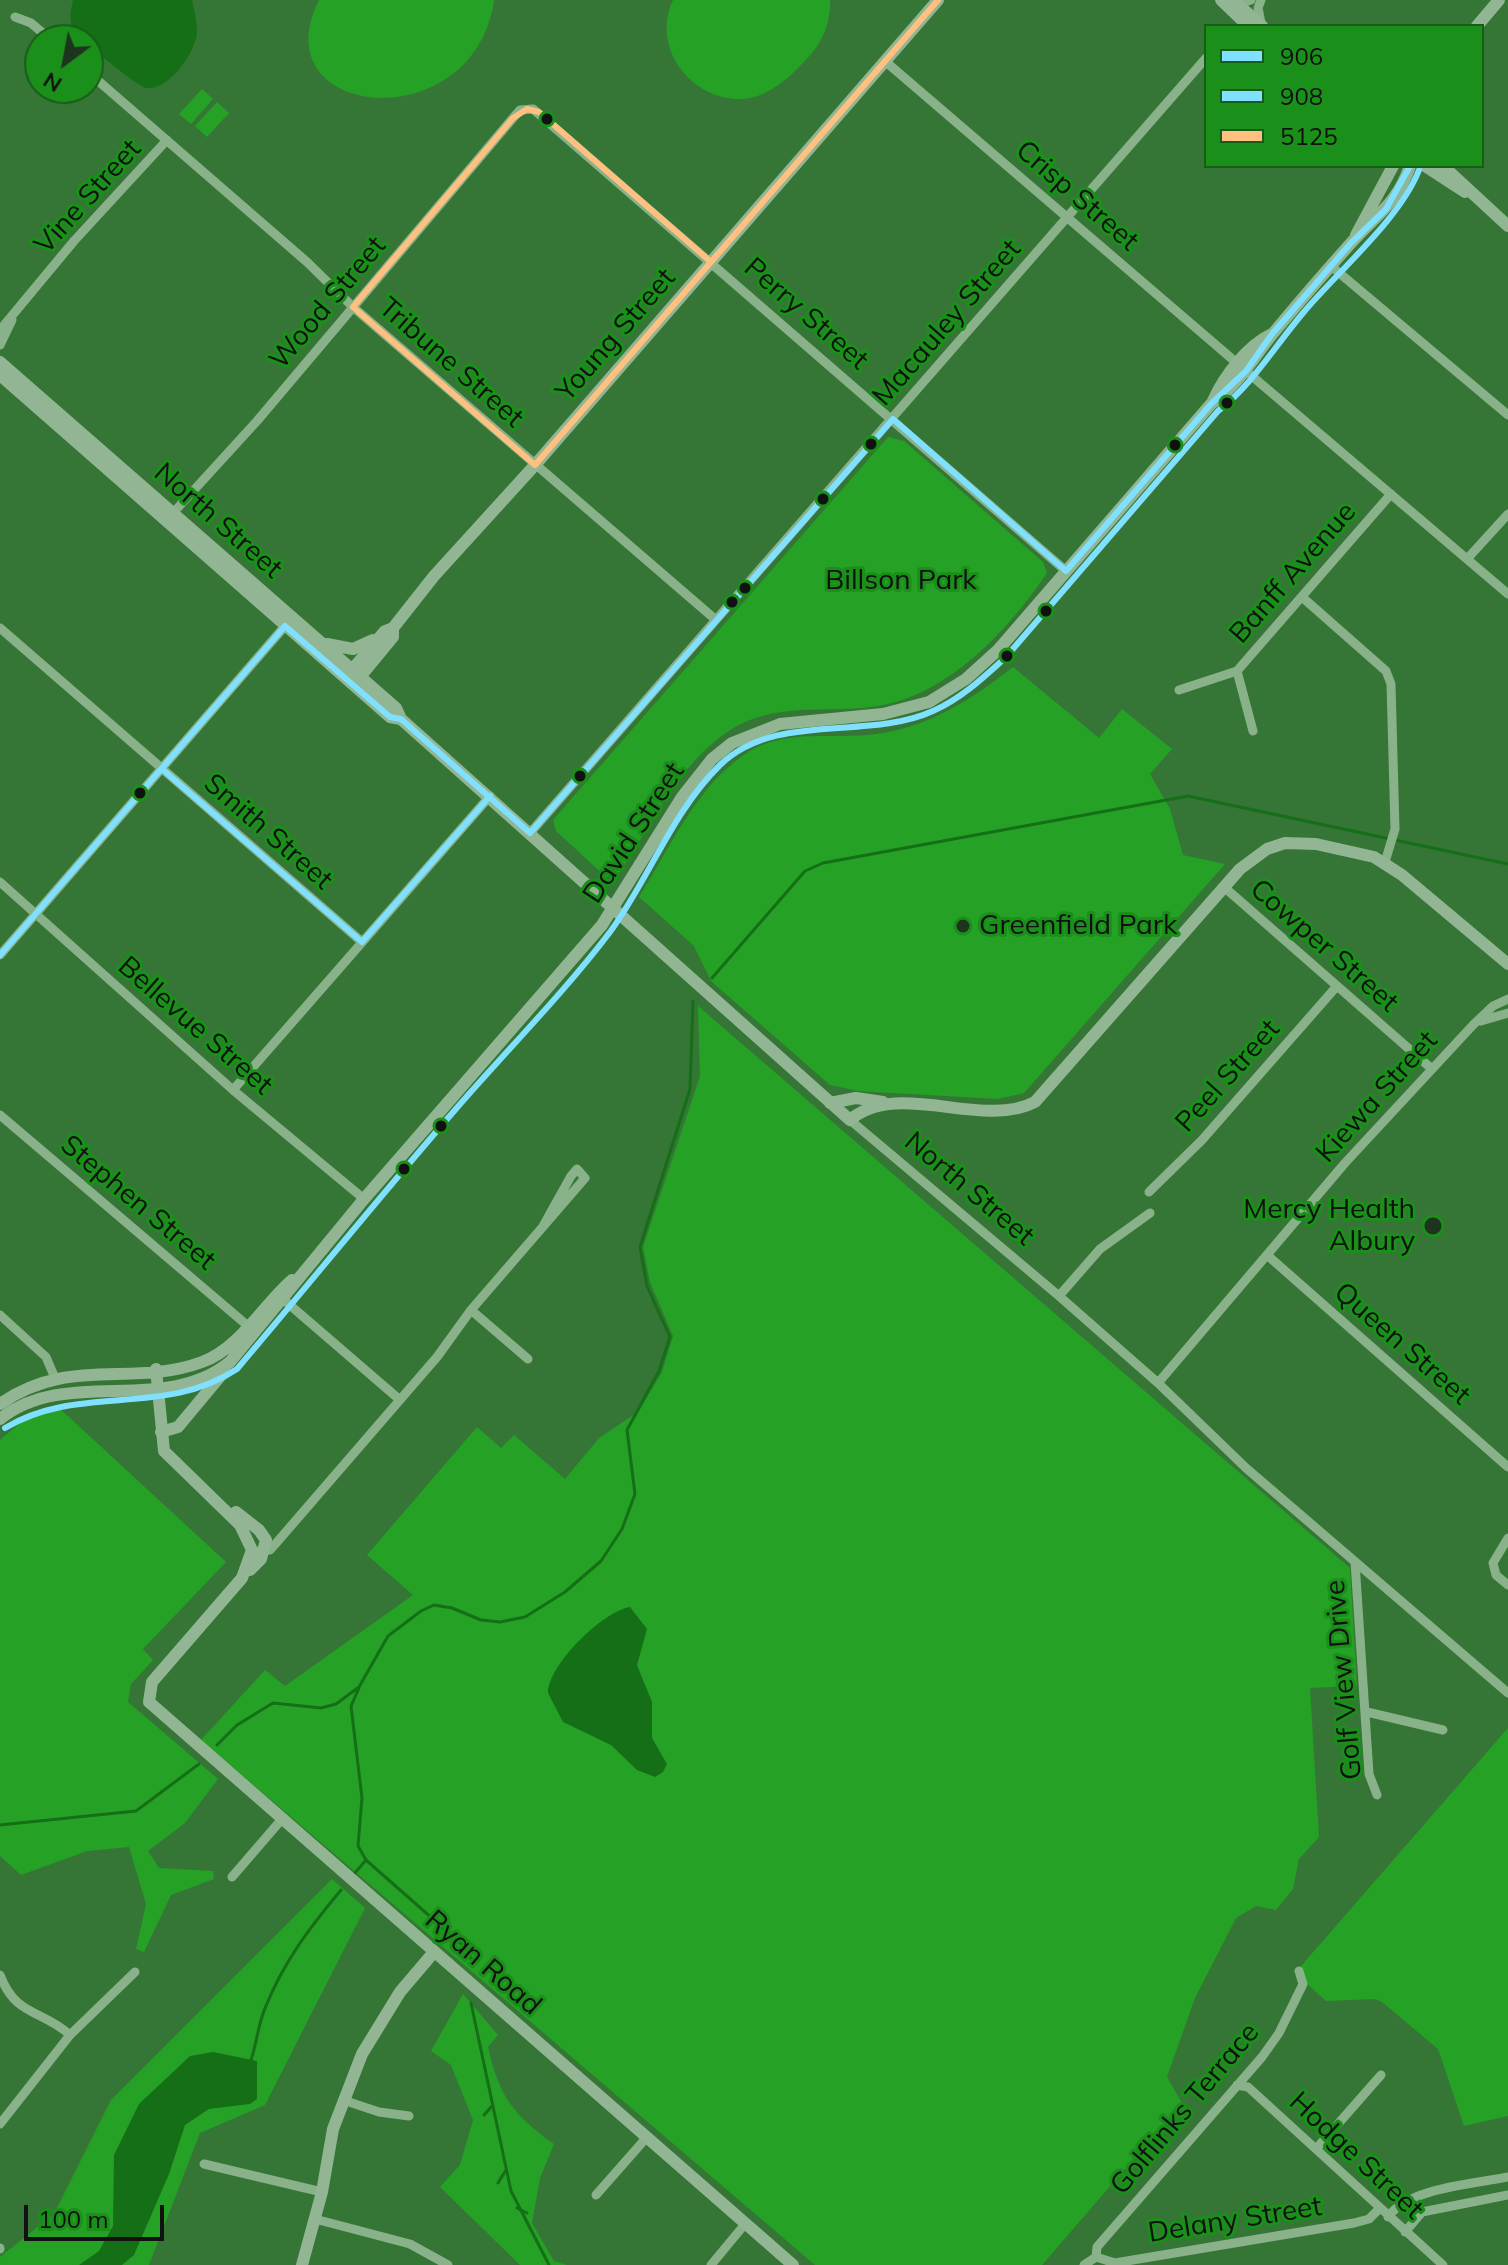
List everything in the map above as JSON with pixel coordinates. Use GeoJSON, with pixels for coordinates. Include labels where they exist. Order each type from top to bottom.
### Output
{"type":"FeatureCollection","features":[{"type":"Feature","properties":{"kind":"main road","name":"Young Street"},"geometry":{"type":"LineString","coordinates":[[354,676],[434,576],[535,465],[938,0]]}},
{"type":"Feature","properties":{"kind":"main road"},"geometry":{"type":"LineString","coordinates":[[1221,0],[1249,24]]}},
{"type":"Feature","properties":{"kind":"main road"},"geometry":{"type":"LineString","coordinates":[[1479,24],[1499,0]]}},
{"type":"Feature","properties":{"kind":"main road"},"geometry":{"type":"LineString","coordinates":[[1241,1],[1249,24]]}},
{"type":"Feature","properties":{"kind":"main road","name":"David Street"},"geometry":{"type":"LineString","coordinates":[[1355,238],[1392,168]]}},
{"type":"Feature","properties":{"kind":"main road","name":"David Street"},"geometry":{"type":"LineString","coordinates":[[0,1419],[38,1397],[158,1389],[203,1380],[235,1358],[284,1300],[302,1272],[614,908],[682,797],[722,751],[757,731],[780,724],[883,714],[929,702],[966,679],[990,658],[1355,238],[1391,204],[1409,168]]}},
{"type":"Feature","properties":{"kind":"main road"},"geometry":{"type":"LineString","coordinates":[[1428,168],[1506,222]]}},
{"type":"Feature","properties":{"kind":"main road"},"geometry":{"type":"LineString","coordinates":[[1445,168],[1478,200]]}},
{"type":"Feature","properties":{"kind":"main road","name":"North Street"},"geometry":{"type":"LineString","coordinates":[[0,362],[314,637],[354,676]]}},
{"type":"Feature","properties":{"kind":"main road","name":"North Street"},"geometry":{"type":"LineString","coordinates":[[0,375],[285,626],[396,708],[401,719],[850,1120]]}},
{"type":"Feature","properties":{"kind":"main road"},"geometry":{"type":"LineString","coordinates":[[0,387],[41,412]]}},
{"type":"Feature","properties":{"kind":"main road"},"geometry":{"type":"LineString","coordinates":[[314,637],[334,647],[353,649],[389,629]]}},
{"type":"Feature","properties":{"kind":"main road"},"geometry":{"type":"LineString","coordinates":[[830,1103],[856,1098],[890,1104],[1003,1110],[1035,1102],[1224,887],[1253,858],[1285,843],[1316,844],[1385,862],[1508,964]]}},
{"type":"Feature","properties":{"kind":"main road"},"geometry":{"type":"LineString","coordinates":[[1489,951],[1508,977]]}},
{"type":"Feature","properties":{"kind":"main road"},"geometry":{"type":"LineString","coordinates":[[850,1120],[864,1109],[890,1104]]}},
{"type":"Feature","properties":{"kind":"main road","name":"David Street"},"geometry":{"type":"LineString","coordinates":[[0,1404],[33,1384],[55,1378],[191,1365],[214,1357],[302,1272]]}},
{"type":"Feature","properties":{"kind":"main road"},"geometry":{"type":"LineString","coordinates":[[161,1432],[178,1427],[235,1358]]}},
{"type":"Feature","properties":{"kind":"main road"},"geometry":{"type":"LineString","coordinates":[[156,1369],[161,1432],[168,1457],[206,1491],[262,1533],[258,1551]]}},
{"type":"Feature","properties":{"kind":"main road","name":"Ryan Road"},"geometry":{"type":"LineString","coordinates":[[258,1551],[242,1578],[152,1682],[147,1694],[157,1711],[793,2265]]}},
{"type":"Feature","properties":{"kind":"main road"},"geometry":{"type":"LineString","coordinates":[[302,2265],[322,2192],[333,2129],[362,2054],[400,1992],[434,1952]]}},
{"type":"Feature","properties":{"kind":"street"},"geometry":{"type":"LineString","coordinates":[[1249,24],[1261,0]]}},
{"type":"Feature","properties":{"kind":"street"},"geometry":{"type":"LineString","coordinates":[[15,17],[32,24]]}},
{"type":"Feature","properties":{"kind":"street","name":"Macauley Street"},"geometry":{"type":"LineString","coordinates":[[530,833],[1204,60]]}},
{"type":"Feature","properties":{"kind":"street","name":"Crisp Street"},"geometry":{"type":"LineString","coordinates":[[886,62],[1508,594]]}},
{"type":"Feature","properties":{"kind":"street","name":"Tribune Street"},"geometry":{"type":"LineString","coordinates":[[104,86],[307,262],[353,307],[716,620]]}},
{"type":"Feature","properties":{"kind":"street","name":"Perry Street"},"geometry":{"type":"LineString","coordinates":[[513,118],[520,110],[539,112],[1066,571]]}},
{"type":"Feature","properties":{"kind":"street","name":"Wood Street"},"geometry":{"type":"LineString","coordinates":[[173,513],[513,118]]}},
{"type":"Feature","properties":{"kind":"street","name":"Vine Street"},"geometry":{"type":"LineString","coordinates":[[0,330],[12,320],[74,241],[167,140]]}},
{"type":"Feature","properties":{"kind":"street"},"geometry":{"type":"LineString","coordinates":[[1331,266],[1508,415]]}},
{"type":"Feature","properties":{"kind":"street","name":"Vine Street"},"geometry":{"type":"LineString","coordinates":[[0,345],[12,320]]}},
{"type":"Feature","properties":{"kind":"street","name":"Banff Avenue"},"geometry":{"type":"LineString","coordinates":[[1253,731],[1249,704],[1237,671],[1391,494]]}},
{"type":"Feature","properties":{"kind":"street"},"geometry":{"type":"LineString","coordinates":[[1467,559],[1508,514]]}},
{"type":"Feature","properties":{"kind":"street"},"geometry":{"type":"LineString","coordinates":[[1302,597],[1389,677],[1395,831],[1385,862]]}},
{"type":"Feature","properties":{"kind":"street"},"geometry":{"type":"LineString","coordinates":[[0,955],[285,626]]}},
{"type":"Feature","properties":{"kind":"street","name":"Smith Street"},"geometry":{"type":"LineString","coordinates":[[0,628],[362,942]]}},
{"type":"Feature","properties":{"kind":"street"},"geometry":{"type":"LineString","coordinates":[[1179,690],[1237,671]]}},
{"type":"Feature","properties":{"kind":"street"},"geometry":{"type":"LineString","coordinates":[[233,1090],[490,796]]}},
{"type":"Feature","properties":{"kind":"street","name":"Bellevue Street"},"geometry":{"type":"LineString","coordinates":[[0,882],[233,1090],[364,1199]]}},
{"type":"Feature","properties":{"kind":"street","name":"Cowper Street"},"geometry":{"type":"LineString","coordinates":[[1224,887],[1432,1069]]}},
{"type":"Feature","properties":{"kind":"street","name":"Peel Street"},"geometry":{"type":"LineString","coordinates":[[1149,1192],[1202,1140],[1337,986]]}},
{"type":"Feature","properties":{"kind":"street","name":"Kiewa Street"},"geometry":{"type":"LineString","coordinates":[[1158,1383],[1432,1069],[1493,1006],[1508,999]]}},
{"type":"Feature","properties":{"kind":"street","name":"Kiewa Street"},"geometry":{"type":"LineString","coordinates":[[1473,1025],[1508,1013]]}},
{"type":"Feature","properties":{"kind":"street","name":"Stephen Street"},"geometry":{"type":"LineString","coordinates":[[0,1115],[248,1326]]}},
{"type":"Feature","properties":{"kind":"street","name":"North Street"},"geometry":{"type":"LineString","coordinates":[[850,1120],[1059,1296],[1158,1383],[1246,1468],[1508,1693]]}},
{"type":"Feature","properties":{"kind":"street"},"geometry":{"type":"LineString","coordinates":[[258,1551],[278,1541],[400,1400],[471,1310],[542,1228],[577,1169],[585,1178]]}},
{"type":"Feature","properties":{"kind":"street"},"geometry":{"type":"LineString","coordinates":[[1059,1296],[1100,1249],[1150,1213]]}},
{"type":"Feature","properties":{"kind":"street","name":"Queen Street"},"geometry":{"type":"LineString","coordinates":[[1267,1255],[1508,1467]]}},
{"type":"Feature","properties":{"kind":"street"},"geometry":{"type":"LineString","coordinates":[[284,1300],[400,1400]]}},
{"type":"Feature","properties":{"kind":"street"},"geometry":{"type":"LineString","coordinates":[[471,1310],[528,1359]]}},
{"type":"Feature","properties":{"kind":"street"},"geometry":{"type":"LineString","coordinates":[[0,1315],[46,1357],[55,1378]]}},
{"type":"Feature","properties":{"kind":"street"},"geometry":{"type":"LineString","coordinates":[[1508,1538],[1493,1563],[1496,1575],[1508,1585]]}},
{"type":"Feature","properties":{"kind":"street","name":"Golf View Drive"},"geometry":{"type":"LineString","coordinates":[[1355,1562],[1369,1774],[1377,1795]]}},
{"type":"Feature","properties":{"kind":"street"},"geometry":{"type":"LineString","coordinates":[[1367,1712],[1443,1730]]}},
{"type":"Feature","properties":{"kind":"street"},"geometry":{"type":"LineString","coordinates":[[232,1877],[282,1819]]}},
{"type":"Feature","properties":{"kind":"street","name":"Golflinks Terrace"},"geometry":{"type":"LineString","coordinates":[[1084,2265],[1096,2257],[1097,2247],[1279,2033],[1303,1984],[1299,1971]]}},
{"type":"Feature","properties":{"kind":"street"},"geometry":{"type":"LineString","coordinates":[[0,2124],[70,2035],[135,1972]]}},
{"type":"Feature","properties":{"kind":"street"},"geometry":{"type":"LineString","coordinates":[[0,1975],[13,2002],[25,2011],[54,2021],[70,2035]]}},
{"type":"Feature","properties":{"kind":"street"},"geometry":{"type":"LineString","coordinates":[[1316,2149],[1381,2075]]}},
{"type":"Feature","properties":{"kind":"street","name":"Hodge Street"},"geometry":{"type":"LineString","coordinates":[[1237,2085],[1248,2087],[1443,2265]]}},
{"type":"Feature","properties":{"kind":"street"},"geometry":{"type":"LineString","coordinates":[[343,2100],[379,2112],[409,2116]]}},
{"type":"Feature","properties":{"kind":"street"},"geometry":{"type":"LineString","coordinates":[[596,2195],[647,2137]]}},
{"type":"Feature","properties":{"kind":"street"},"geometry":{"type":"LineString","coordinates":[[204,2164],[322,2192]]}},
{"type":"Feature","properties":{"kind":"street"},"geometry":{"type":"LineString","coordinates":[[1388,2217],[1407,2200],[1421,2195],[1508,2177]]}},
{"type":"Feature","properties":{"kind":"street"},"geometry":{"type":"LineString","coordinates":[[1405,2232],[1422,2212],[1508,2195]]}},
{"type":"Feature","properties":{"kind":"street","name":"Delany Street"},"geometry":{"type":"LineString","coordinates":[[1096,2257],[1115,2263],[1354,2223],[1369,2219],[1379,2209]]}},
{"type":"Feature","properties":{"kind":"street"},"geometry":{"type":"LineString","coordinates":[[315,2219],[410,2244],[448,2265]]}},
{"type":"Feature","properties":{"kind":"street"},"geometry":{"type":"LineString","coordinates":[[711,2265],[745,2224]]}},
{"type":"Feature","properties":{"kind":"green space"},"geometry":{"type":"Polygon","coordinates":[[[319,0],[494,1],[478,46],[449,77],[414,94],[376,98],[342,90],[318,70],[308,40],[319,0]]]}},
{"type":"Feature","properties":{"kind":"green space"},"geometry":{"type":"Polygon","coordinates":[[[673,0],[830,0],[830,10],[819,43],[795,71],[765,93],[738,99],[704,90],[679,66],[667,35],[667,17],[673,0]]]}},
{"type":"Feature","properties":{"kind":"green space"},"geometry":{"type":"Polygon","coordinates":[[[202,89],[213,99],[191,124],[179,114],[202,89]]]}},
{"type":"Feature","properties":{"kind":"green space"},"geometry":{"type":"Polygon","coordinates":[[[217,102],[229,113],[207,137],[195,126],[217,102]]]}},
{"type":"Feature","properties":{"kind":"green space","name":"Billson Park"},"geometry":{"type":"Polygon","coordinates":[[[888,437],[904,441],[1043,562],[1047,573],[995,637],[953,674],[929,688],[878,706],[796,710],[757,717],[719,738],[676,784],[618,875],[606,877],[556,831],[553,820],[888,437]]]}},
{"type":"Feature","properties":{"kind":"green space"},"geometry":{"type":"Polygon","coordinates":[[[1013,667],[1099,738],[1122,709],[1172,749],[1150,774],[1170,809],[1183,855],[1225,864],[1024,1093],[998,1099],[858,1091],[830,1085],[711,981],[694,946],[639,897],[701,797],[732,764],[750,751],[781,739],[866,735],[919,724],[968,699],[1013,667]]]}},
{"type":"Feature","properties":{"kind":"green space"},"geometry":{"type":"Polygon","coordinates":[[[698,1006],[1350,1568],[1357,1686],[1310,1688],[1319,1837],[1299,1859],[1293,1889],[1276,1910],[1256,1906],[1236,1918],[1195,1998],[1167,2077],[1182,2103],[1042,2265],[815,2265],[201,1740],[265,1670],[285,1686],[413,1595],[367,1555],[477,1427],[501,1448],[514,1435],[565,1479],[599,1438],[638,1412],[662,1372],[673,1336],[650,1282],[643,1247],[700,1076],[698,1006]]]}},
{"type":"Feature","properties":{"kind":"green space"},"geometry":{"type":"Polygon","coordinates":[[[57,1406],[226,1562],[143,1649],[153,1660],[131,1684],[128,1702],[218,1779],[185,1823],[148,1851],[159,1868],[213,1871],[214,1879],[171,1895],[144,1952],[136,1949],[146,1904],[129,1847],[87,1851],[21,1875],[0,1856],[0,1440],[33,1412],[57,1406]]]}},
{"type":"Feature","properties":{"kind":"green space"},"geometry":{"type":"Polygon","coordinates":[[[1508,1728],[1508,2116],[1464,2126],[1438,2049],[1382,2002],[1375,1999],[1326,2001],[1295,1973],[1508,1728]]]}},
{"type":"Feature","properties":{"kind":"green space"},"geometry":{"type":"Polygon","coordinates":[[[332,1879],[365,1908],[265,2105],[200,2133],[149,2265],[0,2265],[0,2257],[54,2214],[111,2100],[332,1879]]]}},
{"type":"Feature","properties":{"kind":"green space"},"geometry":{"type":"Polygon","coordinates":[[[463,1994],[498,2035],[488,2047],[503,2092],[528,2124],[554,2144],[540,2178],[532,2223],[554,2261],[567,2265],[520,2265],[440,2187],[460,2165],[473,2120],[451,2065],[431,2051],[463,1994]]]}},
{"type":"Feature","properties":{"kind":"shaded area"},"geometry":{"type":"Polygon","coordinates":[[[73,0],[192,0],[196,39],[187,59],[172,77],[155,88],[146,88],[104,58],[104,24],[72,24],[73,0]]]}},
{"type":"Feature","properties":{"kind":"shaded area"},"geometry":{"type":"Polygon","coordinates":[[[630,1607],[647,1629],[637,1665],[652,1702],[652,1738],[667,1764],[663,1772],[655,1777],[637,1770],[611,1745],[563,1722],[548,1693],[557,1668],[579,1641],[606,1618],[630,1607]]]}},
{"type":"Feature","properties":{"kind":"shaded area"},"geometry":{"type":"Polygon","coordinates":[[[213,2052],[257,2061],[257,2099],[250,2104],[209,2109],[185,2125],[169,2174],[134,2255],[122,2265],[79,2265],[99,2251],[113,2226],[114,2155],[139,2104],[190,2056],[213,2052]]]}},
{"type":"Feature","properties":{"kind":"waterway"},"geometry":{"type":"LineString","coordinates":[[712,978],[805,871],[823,863],[1188,796],[1508,864]]}},
{"type":"Feature","properties":{"kind":"waterway"},"geometry":{"type":"LineString","coordinates":[[217,1745],[237,1725],[273,1703],[321,1708],[336,1704],[359,1687],[388,1636],[434,1605],[452,1608],[481,1620],[500,1622],[525,1617],[565,1592],[601,1561],[622,1529],[635,1494],[627,1430],[659,1371],[670,1337],[647,1286],[640,1247],[690,1089],[693,1001]]}},
{"type":"Feature","properties":{"kind":"waterway"},"geometry":{"type":"LineString","coordinates":[[354,1874],[366,1860],[358,1846],[362,1798],[351,1706],[359,1688]]}},
{"type":"Feature","properties":{"kind":"waterway"},"geometry":{"type":"LineString","coordinates":[[0,1825],[136,1811],[199,1764]]}},
{"type":"Feature","properties":{"kind":"waterway"},"geometry":{"type":"LineString","coordinates":[[366,1860],[467,1949],[473,1964]]}},
{"type":"Feature","properties":{"kind":"waterway"},"geometry":{"type":"LineString","coordinates":[[251,2060],[263,2013],[281,1974],[341,1890]]}},
{"type":"Feature","properties":{"kind":"waterway"},"geometry":{"type":"LineString","coordinates":[[471,2003],[511,2191],[549,2265]]}},
{"type":"Feature","properties":{"kind":"waterway"},"geometry":{"type":"LineString","coordinates":[[484,2115],[492,2106]]}},
{"type":"Feature","properties":{"kind":"waterway"},"geometry":{"type":"LineString","coordinates":[[498,2183],[506,2170]]}},
{"type":"Feature","properties":{"kind":"waterway"},"geometry":{"type":"LineString","coordinates":[[517,2208],[527,2213]]}},
{"type":"Feature","properties":{"kind":"transit line","name":"5125"},"geometry":{"type":"LineString","coordinates":[[535,465],[938,0]]}},
{"type":"Feature","properties":{"kind":"transit line","name":"5125"},"geometry":{"type":"LineString","coordinates":[[353,307],[513,118],[527,109],[539,112],[711,262]]}},
{"type":"Feature","properties":{"kind":"transit line","name":"906"},"geometry":{"type":"LineString","coordinates":[[1066,571],[1211,404],[1246,371],[1272,334],[1350,244],[1386,209],[1409,168]]}},
{"type":"Feature","properties":{"kind":"transit line","name":"908"},"geometry":{"type":"LineString","coordinates":[[5,1428],[33,1415],[62,1407],[180,1393],[209,1384],[237,1369],[427,1142],[592,955],[624,912],[688,803],[720,765],[743,748],[768,738],[795,732],[907,720],[943,706],[981,680],[1006,657],[1218,411],[1252,377],[1303,313],[1383,226],[1419,170]]}},
{"type":"Feature","properties":{"kind":"transit line","name":"5125"},"geometry":{"type":"LineString","coordinates":[[353,307],[535,465]]}},
{"type":"Feature","properties":{"kind":"transit line","name":"906"},"geometry":{"type":"LineString","coordinates":[[893,419],[1066,571]]}},
{"type":"Feature","properties":{"kind":"transit line","name":"906"},"geometry":{"type":"LineString","coordinates":[[530,833],[893,419]]}},
{"type":"Feature","properties":{"kind":"transit line","name":"906"},"geometry":{"type":"LineString","coordinates":[[0,955],[285,626],[390,717],[401,719],[530,833]]}},
{"type":"Feature","properties":{"kind":"transit line","name":"906"},"geometry":{"type":"LineString","coordinates":[[162,769],[362,942],[490,796]]}},
{"type":"Feature","properties":{"kind":"place","name":"Greenfield Park"},"geometry":{"type":"Point","coordinates":[963,926]}},
{"type":"Feature","properties":{"kind":"place","name":"Mercy Health Albury"},"geometry":{"type":"Point","coordinates":[1433,1226]}}]}
